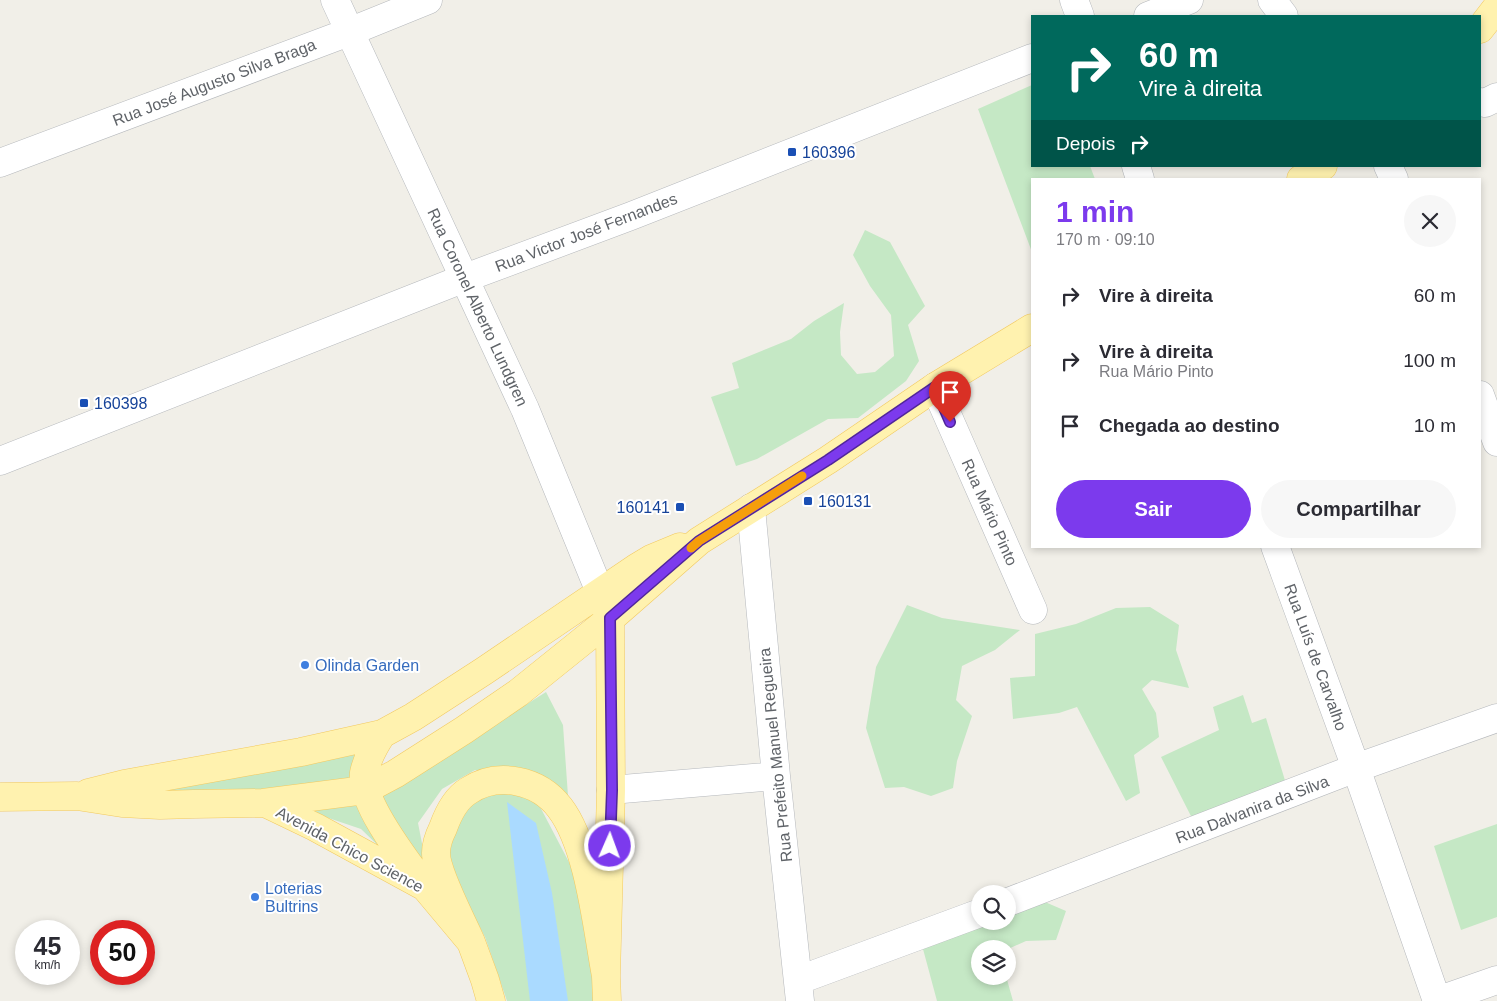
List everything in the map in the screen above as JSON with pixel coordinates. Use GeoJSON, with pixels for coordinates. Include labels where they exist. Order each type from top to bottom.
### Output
{"type":"FeatureCollection","features":[{"type":"Feature","properties":{"kind":"main road"},"geometry":{"type":"LineString","coordinates":[[1481,28],[1497,7]]}},
{"type":"Feature","properties":{"kind":"main road"},"geometry":{"type":"LineString","coordinates":[[1303,178],[1321,167]]}},
{"type":"Feature","properties":{"kind":"main road"},"geometry":{"type":"LineString","coordinates":[[0,798],[77,796],[122,803],[160,805],[263,803],[365,790],[456,735],[518,693],[610,618],[699,541],[828,460],[935,387],[1031,329]]}},
{"type":"Feature","properties":{"kind":"main road"},"geometry":{"type":"LineString","coordinates":[[77,796],[124,784],[310,750],[382,734],[457,689],[651,559],[699,541]]}},
{"type":"Feature","properties":{"kind":"main road","name":"Rua Coronel Alberto Lundgren"},"geometry":{"type":"LineString","coordinates":[[600,592],[610,618]]}},
{"type":"Feature","properties":{"kind":"main road"},"geometry":{"type":"LineString","coordinates":[[606,988],[612,790],[610,618]]}},
{"type":"Feature","properties":{"kind":"main road"},"geometry":{"type":"LineString","coordinates":[[382,734],[364,773],[365,790],[386,830],[424,886]]}},
{"type":"Feature","properties":{"kind":"main road"},"geometry":{"type":"LineString","coordinates":[[470,942],[437,862],[436,848],[445,822],[448,814],[467,791],[481,784],[511,780],[528,784],[550,796],[561,810],[580,850],[589,883],[606,988]]}},
{"type":"Feature","properties":{"kind":"main road","name":"Avenida Chico Science"},"geometry":{"type":"LineString","coordinates":[[263,803],[315,827],[424,886],[470,942],[485,980],[490,1001]]}},
{"type":"Feature","properties":{"kind":"street","name":"Rua Coronel Alberto Lundgren"},"geometry":{"type":"LineString","coordinates":[[335,0],[525,409],[600,592]]}},
{"type":"Feature","properties":{"kind":"street","name":"Rua José Augusto Silva Braga"},"geometry":{"type":"LineString","coordinates":[[0,163],[349,32],[428,0]]}},
{"type":"Feature","properties":{"kind":"street"},"geometry":{"type":"LineString","coordinates":[[1074,0],[1080,15]]}},
{"type":"Feature","properties":{"kind":"street"},"geometry":{"type":"LineString","coordinates":[[1151,15],[1189,0]]}},
{"type":"Feature","properties":{"kind":"street"},"geometry":{"type":"LineString","coordinates":[[1272,0],[1283,15]]}},
{"type":"Feature","properties":{"kind":"street","name":"Rua Victor José Fernandes"},"geometry":{"type":"LineString","coordinates":[[0,460],[465,278],[631,216],[1031,58]]}},
{"type":"Feature","properties":{"kind":"street"},"geometry":{"type":"LineString","coordinates":[[1481,102],[1485,103],[1497,97]]}},
{"type":"Feature","properties":{"kind":"street","name":"Rua Mário Pinto"},"geometry":{"type":"LineString","coordinates":[[935,387],[1033,610]]}},
{"type":"Feature","properties":{"kind":"street"},"geometry":{"type":"LineString","coordinates":[[1481,398],[1497,442]]}},
{"type":"Feature","properties":{"kind":"street","name":"Rua Prefeito Manuel Regueira"},"geometry":{"type":"LineString","coordinates":[[751,508],[776,776],[800,991]]}},
{"type":"Feature","properties":{"kind":"street","name":"Rua Luís de Carvalho"},"geometry":{"type":"LineString","coordinates":[[1276,548],[1356,768],[1437,1001]]}},
{"type":"Feature","properties":{"kind":"street","name":"Rua Dalvanira da Silva"},"geometry":{"type":"LineString","coordinates":[[1016,899],[1356,768],[1497,718]]}},
{"type":"Feature","properties":{"kind":"street"},"geometry":{"type":"LineString","coordinates":[[612,790],[776,776]]}},
{"type":"Feature","properties":{"kind":"street"},"geometry":{"type":"LineString","coordinates":[[800,991],[971,917]]}},
{"type":"Feature","properties":{"kind":"street"},"geometry":{"type":"LineString","coordinates":[[1437,1001],[1497,980]]}},
{"type":"Feature","properties":{"kind":"green space"},"geometry":{"type":"Polygon","coordinates":[[[1031,85],[1031,167],[1090,167],[1095,178],[1031,178],[1031,249],[978,109],[1031,85]]]}},
{"type":"Feature","properties":{"kind":"green space"},"geometry":{"type":"Polygon","coordinates":[[[865,230],[890,242],[925,306],[908,325],[919,361],[906,381],[858,418],[828,419],[757,459],[736,466],[711,397],[739,388],[732,363],[791,339],[814,321],[844,303],[840,332],[841,355],[857,374],[875,372],[894,356],[891,315],[870,286],[853,255],[865,230]]]}},
{"type":"Feature","properties":{"kind":"green space"},"geometry":{"type":"Polygon","coordinates":[[[907,605],[942,618],[1020,630],[995,650],[962,666],[956,700],[972,716],[957,761],[953,788],[931,796],[904,787],[885,788],[866,728],[876,667],[907,605]]]}},
{"type":"Feature","properties":{"kind":"green space"},"geometry":{"type":"Polygon","coordinates":[[[1150,607],[1179,625],[1176,650],[1189,688],[1152,680],[1142,689],[1156,713],[1159,737],[1134,755],[1140,793],[1126,801],[1077,707],[1059,713],[1013,719],[1010,678],[1035,676],[1035,634],[1076,624],[1116,608],[1150,607]]]}},
{"type":"Feature","properties":{"kind":"green space"},"geometry":{"type":"Polygon","coordinates":[[[546,692],[563,725],[568,796],[567,816],[523,783],[475,770],[442,789],[418,823],[428,874],[376,799],[546,692]]]}},
{"type":"Feature","properties":{"kind":"green space"},"geometry":{"type":"Polygon","coordinates":[[[1243,695],[1252,723],[1266,718],[1287,787],[1194,822],[1161,757],[1219,730],[1213,707],[1243,695]]]}},
{"type":"Feature","properties":{"kind":"green space"},"geometry":{"type":"Polygon","coordinates":[[[366,747],[353,783],[289,794],[125,791],[366,747]]]}},
{"type":"Feature","properties":{"kind":"green space"},"geometry":{"type":"Polygon","coordinates":[[[511,788],[537,801],[571,866],[584,912],[600,1001],[507,1001],[485,937],[446,863],[450,833],[468,801],[511,788]]]}},
{"type":"Feature","properties":{"kind":"green space"},"geometry":{"type":"Polygon","coordinates":[[[361,799],[393,860],[361,829],[299,808],[361,799]]]}},
{"type":"Feature","properties":{"kind":"green space"},"geometry":{"type":"Polygon","coordinates":[[[1497,824],[1497,917],[1461,930],[1434,846],[1497,824]]]}},
{"type":"Feature","properties":{"kind":"green space"},"geometry":{"type":"Polygon","coordinates":[[[1045,902],[1066,911],[1056,940],[1026,941],[1016,945],[1016,940],[971,940],[971,985],[1009,985],[1013,1001],[937,1001],[923,949],[973,930],[1016,930],[1016,914],[1045,902]]]}},
{"type":"Feature","properties":{"kind":"water"},"geometry":{"type":"Polygon","coordinates":[[[507,802],[536,823],[552,893],[568,1001],[530,1001],[507,802]]]}},
{"type":"Feature","properties":{"kind":"slow traffic"},"geometry":{"type":"LineString","coordinates":[[691,548],[699,541],[802,476]]}},
{"type":"Feature","properties":{"kind":"place","name":"160396"},"geometry":{"type":"Point","coordinates":[792,152]}},
{"type":"Feature","properties":{"kind":"place","name":"160398"},"geometry":{"type":"Point","coordinates":[84,403]}},
{"type":"Feature","properties":{"kind":"place","name":"160131"},"geometry":{"type":"Point","coordinates":[808,501]}},
{"type":"Feature","properties":{"kind":"place","name":"160141"},"geometry":{"type":"Point","coordinates":[680,507]}},
{"type":"Feature","properties":{"kind":"place","name":"Olinda Garden"},"geometry":{"type":"Point","coordinates":[305,665]}},
{"type":"Feature","properties":{"kind":"place","name":"Loterias Bultrins"},"geometry":{"type":"Point","coordinates":[255,897]}},
{"type":"Feature","properties":{"kind":"route"},"geometry":{"type":"LineString","coordinates":[[610,846],[612,790],[610,618],[699,541],[828,460],[935,387],[950,422]]}}]}
